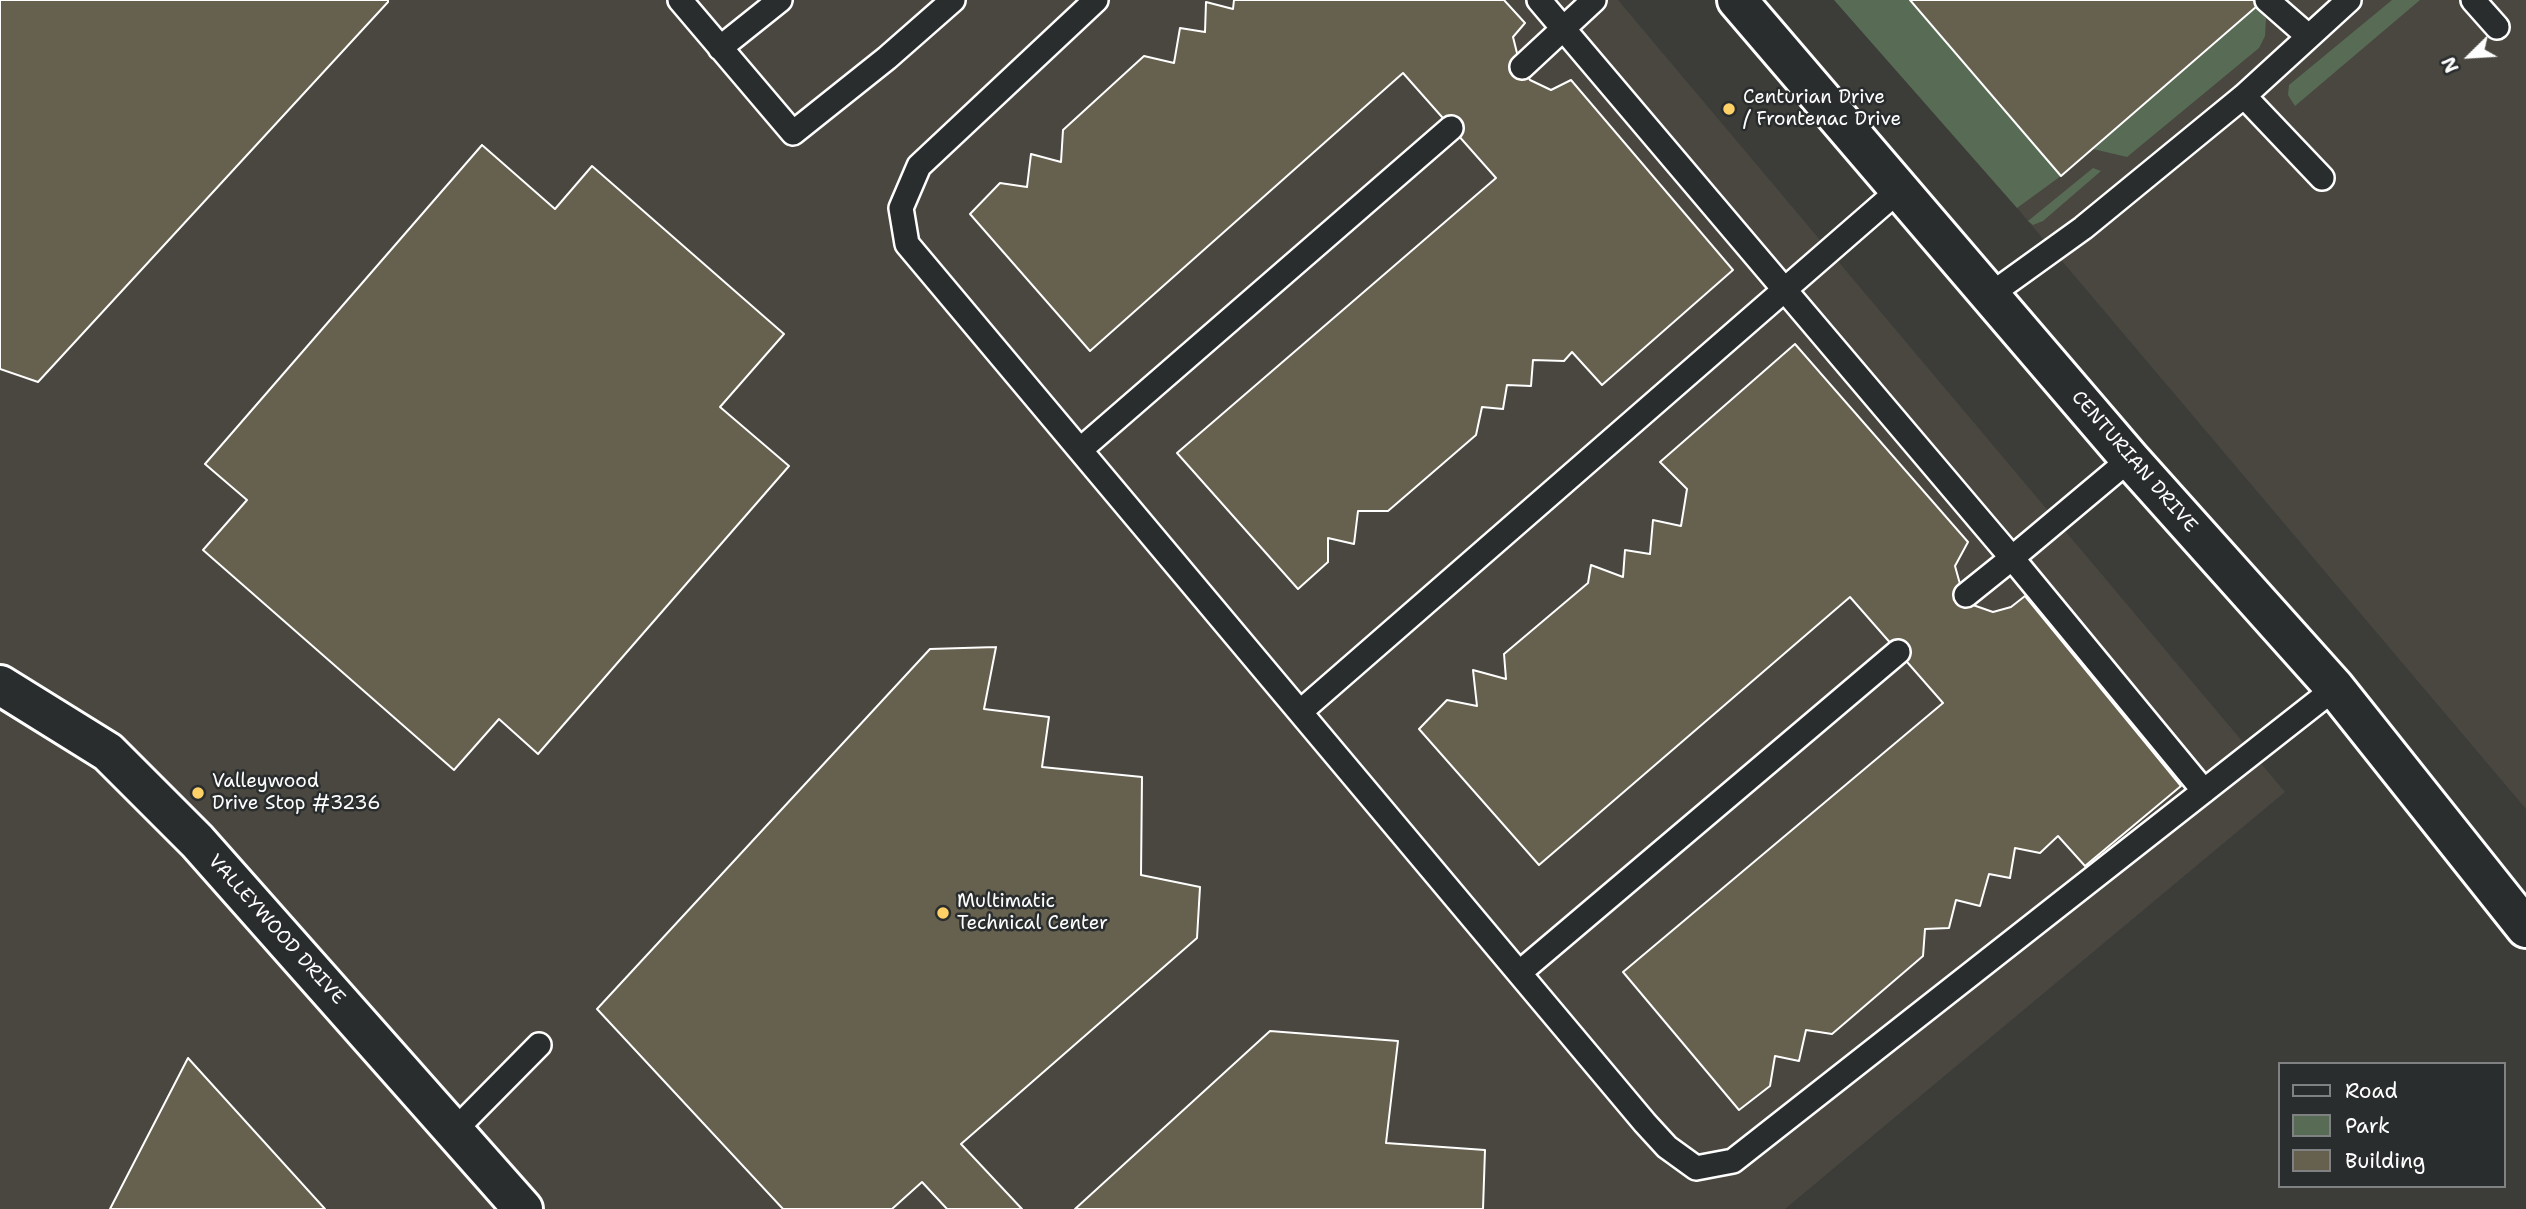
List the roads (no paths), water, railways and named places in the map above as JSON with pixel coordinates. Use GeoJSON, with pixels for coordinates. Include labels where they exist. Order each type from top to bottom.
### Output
{"type":"FeatureCollection","features":[{"type":"Feature","properties":{"kind":"street","name":"CENTURIAN DRIVE"},"geometry":{"type":"LineString","coordinates":[[1737,0],[2130,459],[2335,688],[2526,928]]}},
{"type":"Feature","properties":{"kind":"street","name":"VALLEYWOOD DRIVE"},"geometry":{"type":"LineString","coordinates":[[0,685],[108,752],[197,841],[523,1209]]}},
{"type":"Feature","properties":{"kind":"lane"},"geometry":{"type":"LineString","coordinates":[[680,0],[793,133],[887,58],[953,0]]}},
{"type":"Feature","properties":{"kind":"lane"},"geometry":{"type":"LineString","coordinates":[[720,48],[780,0]]}},
{"type":"Feature","properties":{"kind":"lane"},"geometry":{"type":"LineString","coordinates":[[1096,0],[919,166],[901,208],[907,244],[1667,1147],[1696,1168],[1733,1161],[2335,688]]}},
{"type":"Feature","properties":{"kind":"lane"},"geometry":{"type":"LineString","coordinates":[[1539,0],[2012,558],[2204,791]]}},
{"type":"Feature","properties":{"kind":"lane"},"geometry":{"type":"LineString","coordinates":[[1522,67],[1594,0]]}},
{"type":"Feature","properties":{"kind":"lane"},"geometry":{"type":"LineString","coordinates":[[2267,0],[2308,36]]}},
{"type":"Feature","properties":{"kind":"lane"},"geometry":{"type":"LineString","coordinates":[[2289,0],[2308,36]]}},
{"type":"Feature","properties":{"kind":"lane"},"geometry":{"type":"LineString","coordinates":[[1990,295],[2083,228],[2244,96],[2349,0]]}},
{"type":"Feature","properties":{"kind":"lane"},"geometry":{"type":"LineString","coordinates":[[2473,0],[2497,27]]}},
{"type":"Feature","properties":{"kind":"lane"},"geometry":{"type":"LineString","coordinates":[[2244,96],[2322,178]]}},
{"type":"Feature","properties":{"kind":"lane"},"geometry":{"type":"LineString","coordinates":[[1080,450],[1451,128]]}},
{"type":"Feature","properties":{"kind":"lane"},"geometry":{"type":"LineString","coordinates":[[1300,712],[1899,190]]}},
{"type":"Feature","properties":{"kind":"lane"},"geometry":{"type":"LineString","coordinates":[[1966,595],[2130,459]]}},
{"type":"Feature","properties":{"kind":"lane"},"geometry":{"type":"LineString","coordinates":[[1520,973],[1898,652]]}},
{"type":"Feature","properties":{"kind":"lane"},"geometry":{"type":"LineString","coordinates":[[455,1130],[539,1045]]}},
{"type":"Feature","properties":{"kind":"place","name":"Centurian Drive / Frontenac Drive"},"geometry":{"type":"Point","coordinates":[1729,109]}},
{"type":"Feature","properties":{"kind":"place","name":"Valleywood Drive Stop #3236"},"geometry":{"type":"Point","coordinates":[198,793]}},
{"type":"Feature","properties":{"kind":"place","name":"Multimatic Technical Center"},"geometry":{"type":"Point","coordinates":[943,913]}}]}
